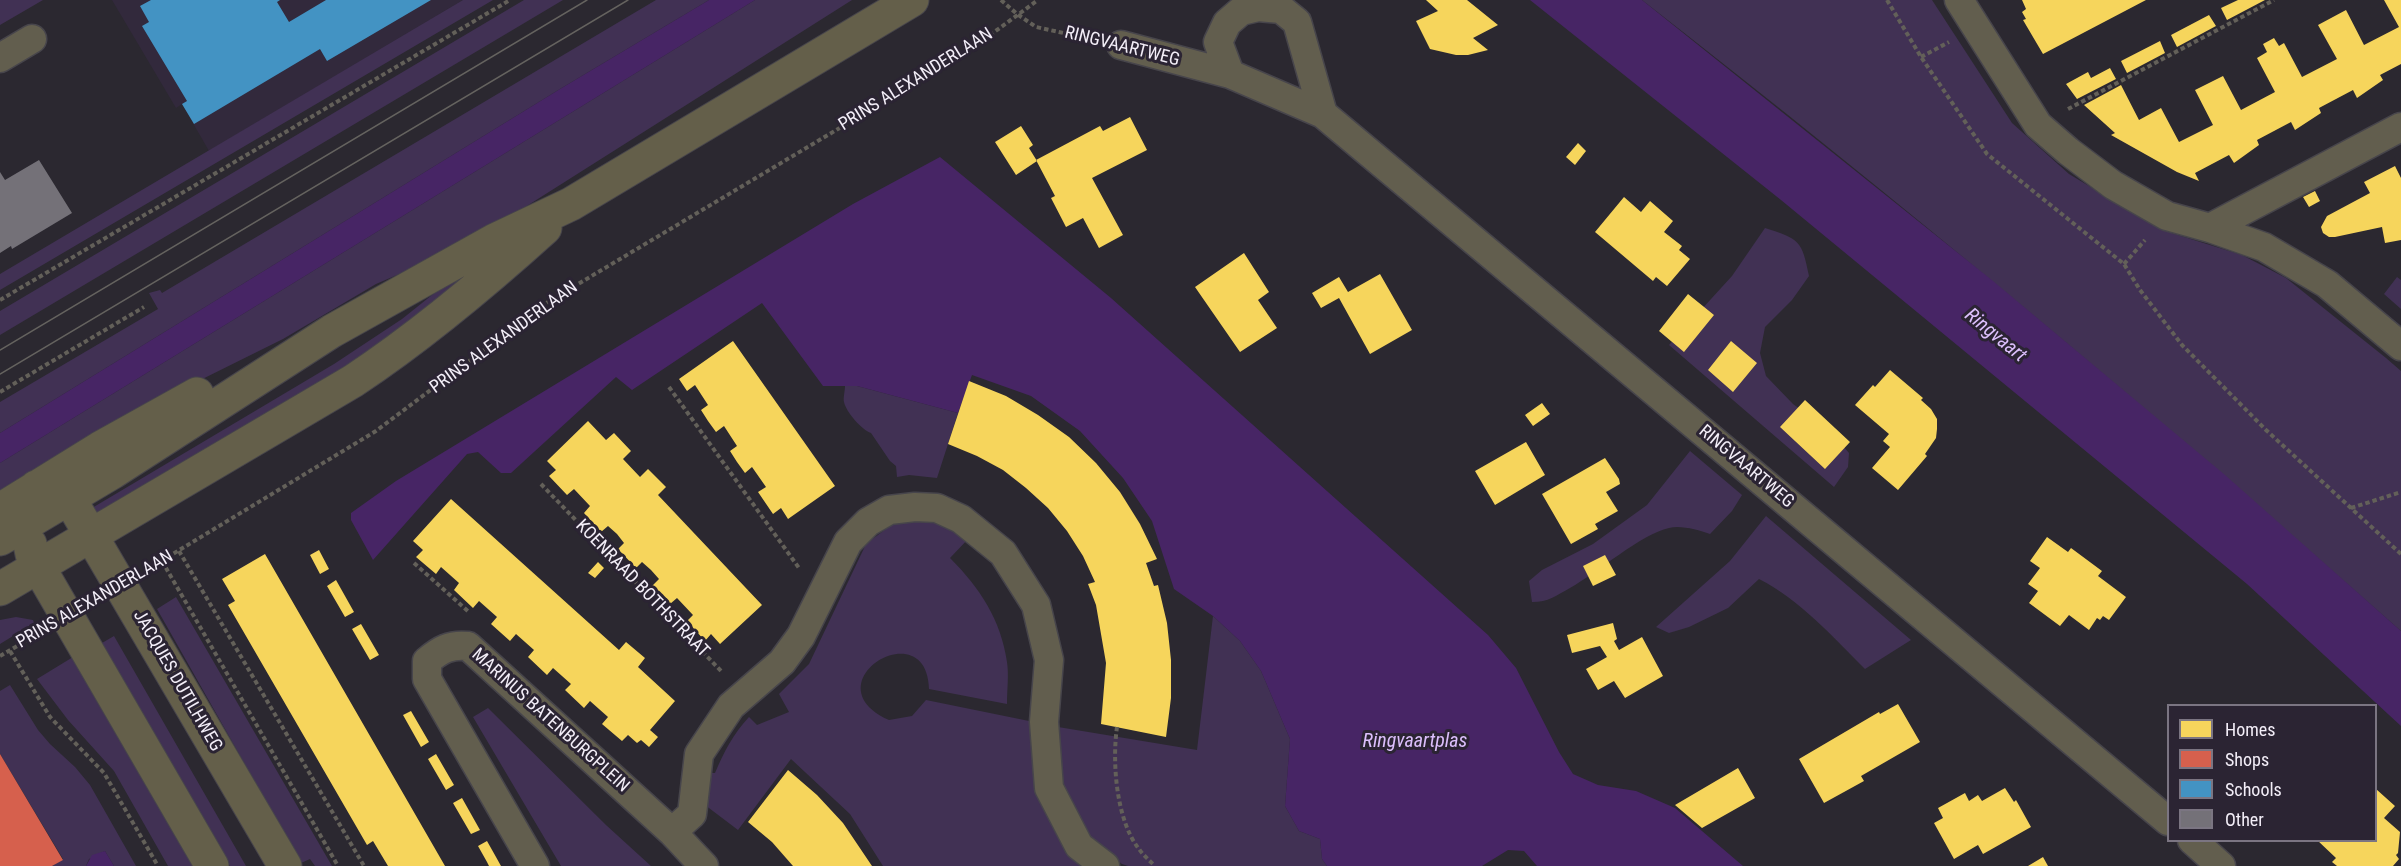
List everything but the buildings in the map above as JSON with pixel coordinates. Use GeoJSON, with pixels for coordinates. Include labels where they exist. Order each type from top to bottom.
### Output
{"type":"FeatureCollection","features":[{"type":"Feature","properties":{"kind":"main road"},"geometry":{"type":"LineString","coordinates":[[0,539],[113,472],[332,331],[495,240],[571,204],[912,0]]}},
{"type":"Feature","properties":{"kind":"main road"},"geometry":{"type":"LineString","coordinates":[[0,589],[353,381],[396,352],[509,260],[571,204]]}},
{"type":"Feature","properties":{"kind":"main road"},"geometry":{"type":"LineString","coordinates":[[0,510],[100,448],[218,382],[332,331]]}},
{"type":"Feature","properties":{"kind":"main road"},"geometry":{"type":"LineString","coordinates":[[36,487],[56,489],[69,498]]}},
{"type":"Feature","properties":{"kind":"main road","name":"JACQUES DUTILHWEG"},"geometry":{"type":"LineString","coordinates":[[69,498],[285,866]]}},
{"type":"Feature","properties":{"kind":"main road"},"geometry":{"type":"LineString","coordinates":[[33,520],[30,540],[32,554],[38,566],[212,866]]}},
{"type":"Feature","properties":{"kind":"street"},"geometry":{"type":"LineString","coordinates":[[1959,0],[2038,125],[2068,151],[2113,185],[2167,216],[2264,247],[2326,284],[2401,346]]}},
{"type":"Feature","properties":{"kind":"street"},"geometry":{"type":"LineString","coordinates":[[1230,74],[1218,42],[1227,23],[1241,11],[1258,7],[1281,9],[1298,22],[1323,114]]}},
{"type":"Feature","properties":{"kind":"street"},"geometry":{"type":"LineString","coordinates":[[0,58],[32,39]]}},
{"type":"Feature","properties":{"kind":"street","name":"RINGVAARTWEG"},"geometry":{"type":"LineString","coordinates":[[1121,45],[1230,74],[1323,114],[2167,819]]}},
{"type":"Feature","properties":{"kind":"street"},"geometry":{"type":"LineString","coordinates":[[2210,228],[2401,127]]}},
{"type":"Feature","properties":{"kind":"street"},"geometry":{"type":"LineString","coordinates":[[672,832],[692,814],[699,754],[731,706],[782,663],[801,636],[848,542],[868,522],[890,510],[915,507],[937,508],[961,519],[1003,553],[1036,604],[1049,660],[1044,722],[1048,788],[1079,846],[1105,866]]}},
{"type":"Feature","properties":{"kind":"street","name":"MARINUS BATENBURGPLEIN"},"geometry":{"type":"LineString","coordinates":[[535,866],[427,679],[427,661],[440,650],[455,645],[468,646],[672,832],[704,866]]}},
{"type":"Feature","properties":{"kind":"street"},"geometry":{"type":"LineString","coordinates":[[2194,842],[2221,866]]}},
{"type":"Feature","properties":{"kind":"path"},"geometry":{"type":"LineString","coordinates":[[0,300],[510,0]]}},
{"type":"Feature","properties":{"kind":"path","name":"RINGVAARTWEG"},"geometry":{"type":"LineString","coordinates":[[1001,0],[1036,27],[1121,45]]}},
{"type":"Feature","properties":{"kind":"path","name":"PRINS ALEXANDERLAAN"},"geometry":{"type":"LineString","coordinates":[[121,585],[376,431],[548,302],[967,52],[1038,0]]}},
{"type":"Feature","properties":{"kind":"path"},"geometry":{"type":"LineString","coordinates":[[1887,0],[1921,57],[1986,154],[2124,264],[2140,290],[2182,345],[2266,430],[2401,554]]}},
{"type":"Feature","properties":{"kind":"path"},"geometry":{"type":"LineString","coordinates":[[2038,125],[2274,0]]}},
{"type":"Feature","properties":{"kind":"path"},"geometry":{"type":"LineString","coordinates":[[0,392],[144,307]]}},
{"type":"Feature","properties":{"kind":"path"},"geometry":{"type":"LineString","coordinates":[[669,387],[820,598]]}},
{"type":"Feature","properties":{"kind":"path","name":"KOENRAAD BOTHSTRAAT"},"geometry":{"type":"LineString","coordinates":[[541,484],[744,694]]}},
{"type":"Feature","properties":{"kind":"path"},"geometry":{"type":"LineString","coordinates":[[2350,508],[2401,492]]}},
{"type":"Feature","properties":{"kind":"path"},"geometry":{"type":"LineString","coordinates":[[179,551],[363,866]]}},
{"type":"Feature","properties":{"kind":"path"},"geometry":{"type":"LineString","coordinates":[[162,561],[338,866]]}},
{"type":"Feature","properties":{"kind":"path","name":"PRINS ALEXANDERLAAN"},"geometry":{"type":"LineString","coordinates":[[0,656],[68,616]]}},
{"type":"Feature","properties":{"kind":"path"},"geometry":{"type":"LineString","coordinates":[[9,651],[50,717],[104,773],[158,866]]}},
{"type":"Feature","properties":{"kind":"path"},"geometry":{"type":"LineString","coordinates":[[1117,727],[1114,749],[1117,784],[1126,824],[1137,848],[1155,866]]}},
{"type":"Feature","properties":{"kind":"shaded area"},"geometry":{"type":"Polygon","coordinates":[[[0,0],[43,0],[0,25],[0,0]]]}},
{"type":"Feature","properties":{"kind":"shaded area"},"geometry":{"type":"Polygon","coordinates":[[[112,0],[463,0],[209,151],[182,104],[176,108],[112,0]]]}},
{"type":"Feature","properties":{"kind":"shaded area"},"geometry":{"type":"Polygon","coordinates":[[[463,0],[493,0],[0,290],[0,274],[463,0]]]}},
{"type":"Feature","properties":{"kind":"shaded area"},"geometry":{"type":"Polygon","coordinates":[[[524,0],[563,0],[0,335],[0,311],[524,0]]]}},
{"type":"Feature","properties":{"kind":"shaded area"},"geometry":{"type":"Polygon","coordinates":[[[656,0],[709,0],[0,433],[0,402],[158,309],[149,293],[160,290],[162,293],[656,0]]]}},
{"type":"Feature","properties":{"kind":"shaded area"},"geometry":{"type":"Polygon","coordinates":[[[755,0],[852,0],[462,247],[376,284],[283,339],[148,406],[0,494],[0,463],[755,0]]]}},
{"type":"Feature","properties":{"kind":"shaded area"},"geometry":{"type":"Polygon","coordinates":[[[1642,0],[1932,0],[2012,123],[2069,174],[2162,230],[2242,255],[2286,278],[2386,358],[2401,371],[2401,631],[2121,389],[1931,231],[1642,0]]]}},
{"type":"Feature","properties":{"kind":"shaded area"},"geometry":{"type":"Polygon","coordinates":[[[1765,228],[1786,235],[1798,243],[1804,255],[1809,276],[1792,300],[1765,327],[1760,353],[1766,376],[1793,404],[1829,430],[1849,453],[1848,467],[1834,487],[1669,345],[1732,276],[1765,228]]]}},
{"type":"Feature","properties":{"kind":"shaded area"},"geometry":{"type":"Polygon","coordinates":[[[2397,277],[2401,280],[2401,309],[2384,294],[2397,277]]]}},
{"type":"Feature","properties":{"kind":"shaded area"},"geometry":{"type":"Polygon","coordinates":[[[452,279],[458,279],[460,282],[402,334],[91,525],[87,511],[334,364],[402,319],[452,279]]]}},
{"type":"Feature","properties":{"kind":"shaded area"},"geometry":{"type":"Polygon","coordinates":[[[845,386],[857,386],[958,413],[937,478],[909,475],[897,477],[896,466],[871,433],[859,425],[845,406],[845,386]]]}},
{"type":"Feature","properties":{"kind":"shaded area"},"geometry":{"type":"Polygon","coordinates":[[[1690,451],[1742,495],[1732,511],[1710,534],[1679,527],[1658,532],[1632,546],[1556,596],[1548,600],[1532,602],[1529,581],[1542,570],[1593,544],[1647,505],[1690,451]]]}},
{"type":"Feature","properties":{"kind":"shaded area"},"geometry":{"type":"Polygon","coordinates":[[[927,516],[970,537],[950,558],[980,593],[1000,632],[1008,667],[1007,704],[929,689],[923,666],[911,655],[894,654],[878,661],[866,673],[861,688],[867,705],[889,720],[912,716],[926,700],[1034,722],[1032,761],[1043,804],[1089,866],[883,866],[850,814],[791,759],[738,830],[705,805],[705,773],[715,773],[729,744],[749,717],[757,725],[789,712],[779,694],[809,664],[866,544],[895,522],[927,516]]]}},
{"type":"Feature","properties":{"kind":"shaded area"},"geometry":{"type":"Polygon","coordinates":[[[1766,516],[1911,640],[1865,669],[1802,608],[1759,579],[1728,608],[1689,627],[1669,633],[1656,627],[1730,561],[1766,516]]]}},
{"type":"Feature","properties":{"kind":"shaded area"},"geometry":{"type":"Polygon","coordinates":[[[176,597],[332,866],[315,866],[310,859],[301,863],[157,609],[176,597]]]}},
{"type":"Feature","properties":{"kind":"shaded area"},"geometry":{"type":"Polygon","coordinates":[[[1213,616],[1240,641],[1261,671],[1290,739],[1285,806],[1299,831],[1320,839],[1322,859],[1327,866],[1128,866],[1097,845],[1070,819],[1056,787],[1052,726],[1197,750],[1213,616]]]}},
{"type":"Feature","properties":{"kind":"shaded area"},"geometry":{"type":"Polygon","coordinates":[[[16,617],[33,620],[34,623],[0,644],[0,620],[16,617]]]}},
{"type":"Feature","properties":{"kind":"shaded area"},"geometry":{"type":"Polygon","coordinates":[[[114,636],[246,866],[230,866],[102,643],[114,636]]]}},
{"type":"Feature","properties":{"kind":"shaded area"},"geometry":{"type":"Polygon","coordinates":[[[73,657],[194,866],[168,866],[114,771],[68,720],[37,679],[73,657]]]}},
{"type":"Feature","properties":{"kind":"shaded area"},"geometry":{"type":"Polygon","coordinates":[[[10,685],[38,730],[90,785],[136,866],[114,866],[105,851],[89,859],[86,866],[52,866],[63,859],[0,754],[0,691],[10,685]]]}},
{"type":"Feature","properties":{"kind":"shaded area"},"geometry":{"type":"Polygon","coordinates":[[[488,708],[606,825],[651,866],[561,866],[473,717],[488,708]]]}},
{"type":"Feature","properties":{"kind":"water"},"geometry":{"type":"Polygon","coordinates":[[[709,0],[755,0],[0,463],[0,433],[709,0]]]}},
{"type":"Feature","properties":{"kind":"water","name":"Ringvaart"},"geometry":{"type":"Polygon","coordinates":[[[1530,0],[1642,0],[1993,281],[2225,475],[2401,631],[2401,726],[2247,584],[1781,200],[1530,0]]]}},
{"type":"Feature","properties":{"kind":"water","name":"Ringvaartplas"},"geometry":{"type":"Polygon","coordinates":[[[940,157],[1111,298],[1488,635],[1516,668],[1559,752],[1573,774],[1598,785],[1636,791],[1675,808],[1743,866],[1537,866],[1524,851],[1508,850],[1482,866],[1327,866],[1322,859],[1320,839],[1299,831],[1285,806],[1290,739],[1261,671],[1240,641],[1213,616],[1174,589],[1152,521],[1123,478],[1080,431],[1031,396],[972,375],[958,413],[857,386],[823,386],[762,303],[632,390],[616,377],[511,473],[501,473],[478,452],[467,454],[373,560],[351,520],[351,513],[396,481],[853,204],[940,157]]]}},
{"type":"Feature","properties":{"kind":"water"},"geometry":{"type":"Polygon","coordinates":[[[105,851],[114,866],[86,866],[92,855],[105,851]]]}},
{"type":"Feature","properties":{"kind":"tram line"},"geometry":{"type":"LineString","coordinates":[[0,350],[587,0]]}},
{"type":"Feature","properties":{"kind":"tram line"},"geometry":{"type":"LineString","coordinates":[[0,374],[628,0]]}}]}
